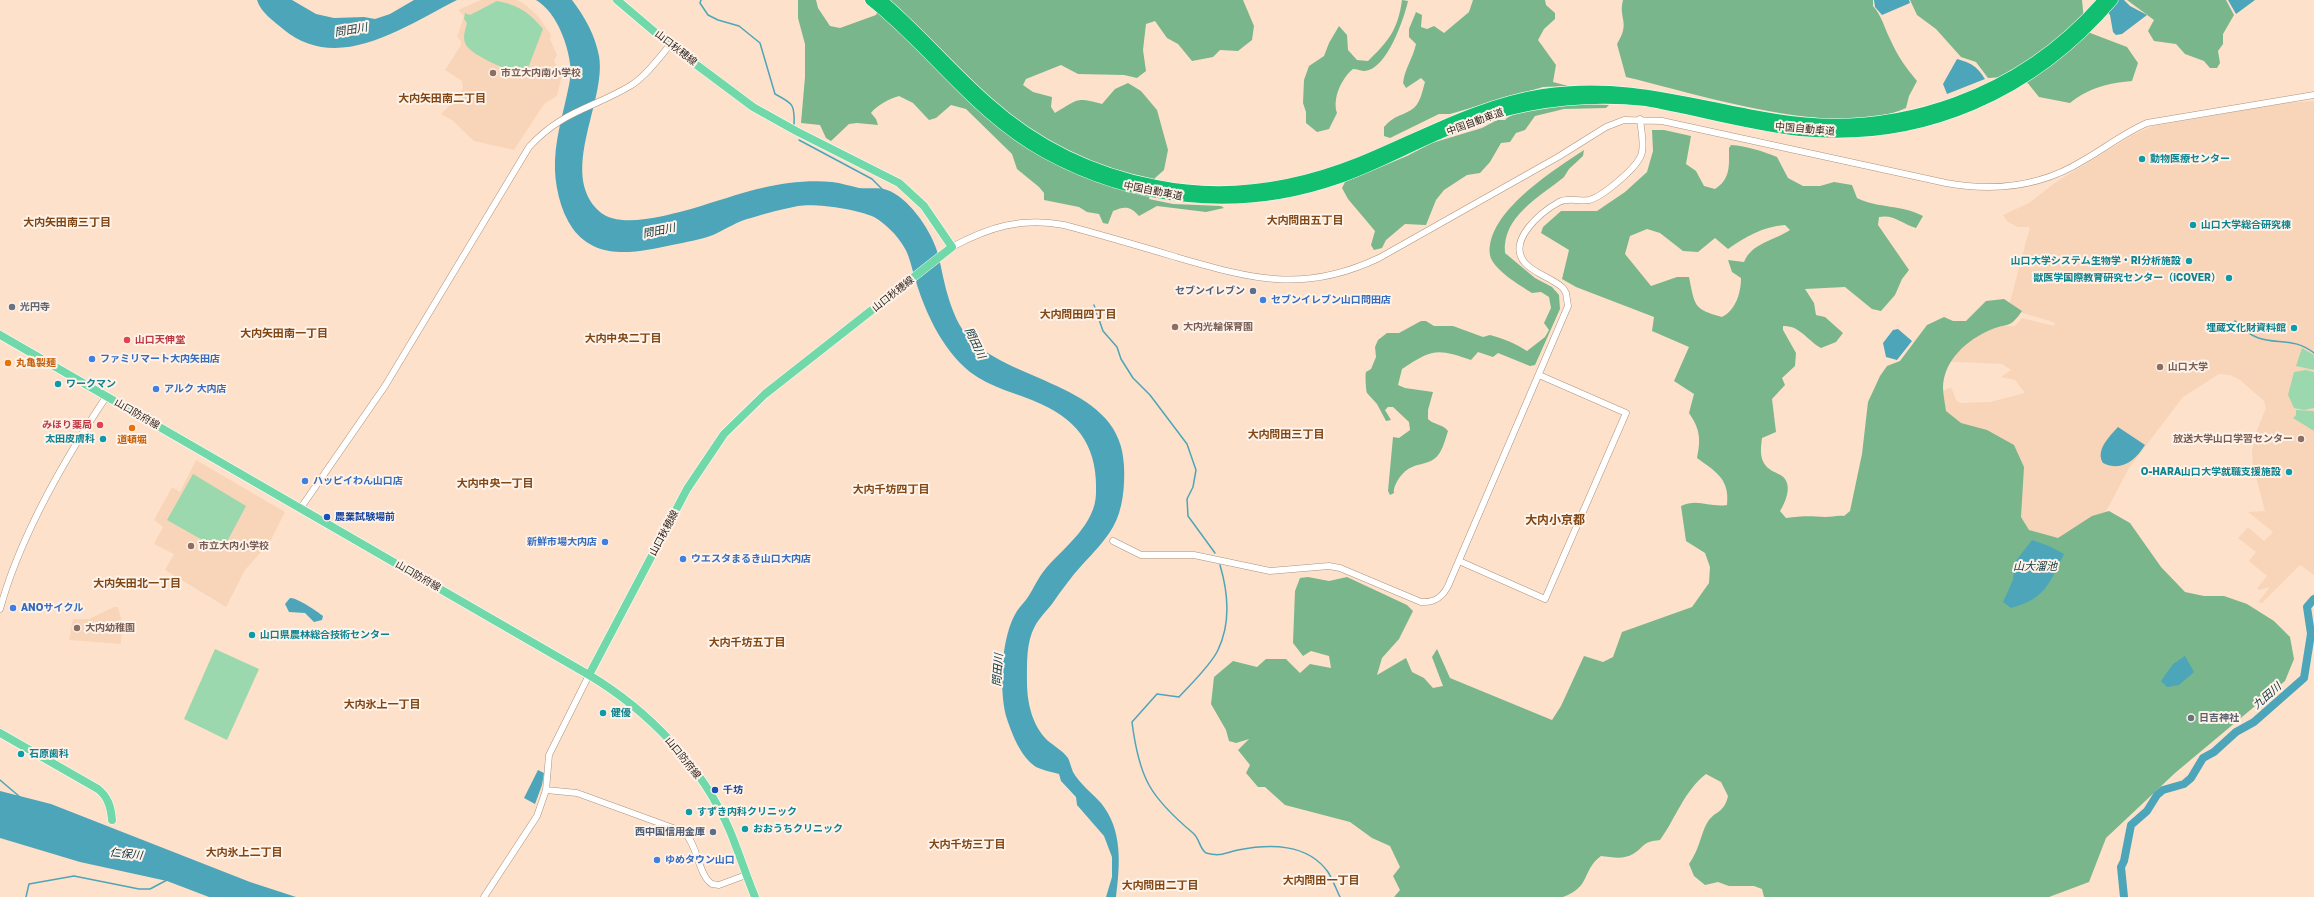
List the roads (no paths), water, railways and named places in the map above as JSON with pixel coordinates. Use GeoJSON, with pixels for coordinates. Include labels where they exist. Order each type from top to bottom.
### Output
{"type":"FeatureCollection","features":[{"type":"Feature","properties":{"kind":"highway","name":"中国自動車道"},"geometry":{"type":"LineString","coordinates":[[870,0],[905,31],[982,109],[1020,138],[1043,152],[1096,177],[1130,187],[1174,196],[1226,199],[1271,195],[1310,187],[1364,168],[1454,128],[1487,116],[1516,107],[1567,99],[1620,98],[1646,101],[1800,131],[1861,131],[1906,126],[1974,105],[2007,89],[2053,58],[2098,12],[2103,0]]}},
{"type":"Feature","properties":{"kind":"highway","name":"中国自動車道"},"geometry":{"type":"LineString","coordinates":[[882,0],[988,103],[1047,146],[1072,159],[1126,178],[1176,189],[1226,191],[1270,188],[1308,180],[1362,161],[1485,108],[1517,99],[1566,91],[1596,90],[1646,93],[1779,120],[1820,124],[1861,124],[1904,118],[1926,113],[1974,96],[2011,78],[2058,45],[2113,0]]}},
{"type":"Feature","properties":{"kind":"main road","name":"山口秋穂線"},"geometry":{"type":"LineString","coordinates":[[589,675],[687,489],[720,440],[744,413],[765,394],[952,247],[924,206],[899,183],[778,121],[744,100],[670,45],[616,0]]}},
{"type":"Feature","properties":{"kind":"main road","name":"山口防府線"},"geometry":{"type":"LineString","coordinates":[[0,335],[300,510],[589,675],[636,708],[669,740],[688,762],[710,793],[724,819],[755,897]]}},
{"type":"Feature","properties":{"kind":"main road"},"geometry":{"type":"LineString","coordinates":[[0,733],[98,789],[110,805],[112,820]]}},
{"type":"Feature","properties":{"kind":"street"},"geometry":{"type":"LineString","coordinates":[[300,510],[385,386],[519,163],[540,135],[555,122],[639,79],[670,45]]}},
{"type":"Feature","properties":{"kind":"street"},"geometry":{"type":"LineString","coordinates":[[952,247],[988,229],[1015,222],[1036,221],[1064,225],[1248,277],[1284,280],[1324,277],[1354,269],[1379,258],[1558,157],[1606,127],[1624,120],[1640,119],[1697,128],[1946,183],[1975,187],[2004,188],[2038,181],[2061,172],[2083,161],[2127,133],[2147,123],[2314,95]]}},
{"type":"Feature","properties":{"kind":"street"},"geometry":{"type":"LineString","coordinates":[[1113,541],[1141,555],[1194,555],[1270,571],[1329,566],[1340,568],[1421,602],[1430,602],[1444,593],[1566,313],[1568,300],[1563,288],[1524,262],[1519,248],[1521,237],[1526,230],[1558,202],[1569,199],[1583,201],[1594,198],[1634,166],[1642,152],[1640,119]]}},
{"type":"Feature","properties":{"kind":"street"},"geometry":{"type":"LineString","coordinates":[[1458,561],[1545,599],[1626,413],[1539,375]]}},
{"type":"Feature","properties":{"kind":"street"},"geometry":{"type":"LineString","coordinates":[[0,609],[15,561],[67,459],[106,397]]}},
{"type":"Feature","properties":{"kind":"street"},"geometry":{"type":"LineString","coordinates":[[484,897],[531,826],[546,790],[549,755],[589,675]]}},
{"type":"Feature","properties":{"kind":"street"},"geometry":{"type":"LineString","coordinates":[[546,790],[577,793],[684,832],[691,840],[705,874],[712,884],[719,885],[746,875]]}},
{"type":"Feature","properties":{"kind":"water","name":"問田川"},"geometry":{"type":"Polygon","coordinates":[[[257,0],[292,0],[316,14],[334,18],[364,17],[375,19],[390,14],[414,0],[457,0],[394,33],[371,42],[349,47],[326,48],[304,42],[283,29],[261,9],[257,0]]]}},
{"type":"Feature","properties":{"kind":"water","name":"問田川"},"geometry":{"type":"Polygon","coordinates":[[[536,0],[572,0],[589,26],[595,41],[599,56],[600,74],[586,137],[583,158],[583,178],[588,196],[600,212],[614,219],[633,220],[655,218],[702,206],[746,192],[796,182],[832,182],[859,188],[887,190],[903,199],[910,206],[917,214],[933,240],[946,290],[956,319],[966,335],[989,354],[1063,389],[1086,402],[1105,418],[1119,439],[1124,466],[1124,489],[1119,513],[1113,527],[1106,537],[1074,574],[1035,626],[1030,639],[1027,661],[1028,697],[1034,720],[1047,740],[1068,758],[1073,772],[1082,784],[1101,803],[1108,813],[1113,825],[1119,860],[1116,897],[1106,897],[1112,877],[1112,857],[1104,836],[1077,805],[1076,797],[1061,781],[1059,774],[1036,767],[1021,751],[1006,716],[1002,677],[1008,634],[1017,611],[1027,599],[1044,570],[1071,543],[1091,515],[1096,494],[1096,478],[1090,451],[1084,439],[1067,419],[1055,411],[978,378],[950,352],[928,315],[909,257],[904,247],[891,230],[874,217],[867,214],[825,206],[798,206],[746,219],[713,235],[703,238],[632,252],[606,250],[594,246],[583,239],[568,222],[561,205],[555,170],[557,139],[571,73],[568,53],[556,22],[544,6],[536,0]]]}},
{"type":"Feature","properties":{"kind":"water"},"geometry":{"type":"Polygon","coordinates":[[[1874,0],[1909,0],[1910,3],[1882,15],[1875,7],[1874,0]]]}},
{"type":"Feature","properties":{"kind":"water"},"geometry":{"type":"Polygon","coordinates":[[[2098,0],[2124,0],[2130,6],[2147,15],[2122,34],[2116,35],[2113,32],[2110,15],[2098,0]]]}},
{"type":"Feature","properties":{"kind":"water"},"geometry":{"type":"Polygon","coordinates":[[[2228,0],[2255,0],[2236,14],[2228,0]]]}},
{"type":"Feature","properties":{"kind":"water"},"geometry":{"type":"Polygon","coordinates":[[[1957,59],[1973,66],[1985,79],[1947,94],[1943,84],[1957,59]]]}},
{"type":"Feature","properties":{"kind":"water"},"geometry":{"type":"Polygon","coordinates":[[[1898,329],[1912,341],[1897,360],[1886,357],[1883,343],[1893,330],[1898,329]]]}},
{"type":"Feature","properties":{"kind":"water"},"geometry":{"type":"Polygon","coordinates":[[[2118,427],[2145,445],[2132,460],[2116,466],[2103,463],[2101,453],[2104,444],[2118,427]]]}},
{"type":"Feature","properties":{"kind":"water","name":"山大溜池"},"geometry":{"type":"Polygon","coordinates":[[[2032,540],[2049,546],[2064,554],[2045,589],[2032,600],[2011,608],[2003,602],[2013,580],[2015,562],[2032,540]]]}},
{"type":"Feature","properties":{"kind":"water"},"geometry":{"type":"Polygon","coordinates":[[[290,598],[301,602],[316,611],[323,616],[322,620],[314,622],[305,613],[289,612],[285,604],[290,598]]]}},
{"type":"Feature","properties":{"kind":"water"},"geometry":{"type":"Polygon","coordinates":[[[2185,656],[2194,672],[2179,685],[2167,687],[2161,681],[2173,664],[2185,656]]]}},
{"type":"Feature","properties":{"kind":"water"},"geometry":{"type":"Polygon","coordinates":[[[538,770],[544,773],[542,785],[535,804],[524,798],[538,770]]]}},
{"type":"Feature","properties":{"kind":"water","name":"仁保川"},"geometry":{"type":"Polygon","coordinates":[[[0,791],[51,804],[250,882],[296,897],[209,897],[167,881],[80,862],[0,838],[0,791]]]}},
{"type":"Feature","properties":{"kind":"waterway"},"geometry":{"type":"LineString","coordinates":[[701,0],[700,3],[708,15],[718,20],[739,26],[760,43],[775,94],[789,102],[793,108],[794,124]]}},
{"type":"Feature","properties":{"kind":"waterway"},"geometry":{"type":"LineString","coordinates":[[799,140],[872,179],[883,190]]}},
{"type":"Feature","properties":{"kind":"waterway"},"geometry":{"type":"LineString","coordinates":[[1094,305],[1103,331],[1117,347],[1121,359],[1133,378],[1150,395],[1187,444],[1196,470],[1193,487],[1187,499],[1188,516],[1215,553]]}},
{"type":"Feature","properties":{"kind":"waterway"},"geometry":{"type":"LineString","coordinates":[[2235,321],[2246,331],[2256,337],[2265,340],[2294,343],[2314,353]]}},
{"type":"Feature","properties":{"kind":"waterway"},"geometry":{"type":"LineString","coordinates":[[1220,565],[1225,586],[1227,608],[1225,629],[1222,640],[1215,656],[1200,675],[1179,697],[1157,694],[1132,722],[1138,758],[1143,772],[1157,797],[1166,808],[1195,835],[1202,849],[1206,853],[1219,855],[1238,850],[1263,847],[1287,848],[1299,851],[1310,855],[1328,872],[1340,897]]}},
{"type":"Feature","properties":{"kind":"waterway","name":"九田川"},"geometry":{"type":"LineString","coordinates":[[2124,897],[2121,867],[2124,861],[2131,825],[2147,811],[2157,795],[2163,790],[2184,784],[2191,778],[2203,758],[2214,752],[2236,732],[2254,722],[2304,678],[2311,634],[2307,607],[2314,599]]}},
{"type":"Feature","properties":{"kind":"waterway"},"geometry":{"type":"LineString","coordinates":[[0,780],[20,797]]}},
{"type":"Feature","properties":{"kind":"waterway"},"geometry":{"type":"LineString","coordinates":[[26,897],[29,884],[74,876],[139,889],[150,889],[167,880]]}},
{"type":"Feature","properties":{"kind":"place","name":"市立大内南小学校"},"geometry":{"type":"Point","coordinates":[493,73]}},
{"type":"Feature","properties":{"kind":"place","name":"動物医療センター"},"geometry":{"type":"Point","coordinates":[2142,159]}},
{"type":"Feature","properties":{"kind":"place","name":"山口大学総合研究棟"},"geometry":{"type":"Point","coordinates":[2193,225]}},
{"type":"Feature","properties":{"kind":"place","name":"山口大学システム生物学・RI分析施設"},"geometry":{"type":"Point","coordinates":[2189,261]}},
{"type":"Feature","properties":{"kind":"place","name":"獣医学国際教育研究センター（iCOVER）"},"geometry":{"type":"Point","coordinates":[2229,278]}},
{"type":"Feature","properties":{"kind":"place","name":"セブンイレブン"},"geometry":{"type":"Point","coordinates":[1253,291]}},
{"type":"Feature","properties":{"kind":"place","name":"セブンイレブン山口問田店"},"geometry":{"type":"Point","coordinates":[1263,300]}},
{"type":"Feature","properties":{"kind":"place","name":"光円寺"},"geometry":{"type":"Point","coordinates":[12,307]}},
{"type":"Feature","properties":{"kind":"place","name":"大内光輪保育園"},"geometry":{"type":"Point","coordinates":[1175,327]}},
{"type":"Feature","properties":{"kind":"place","name":"埋蔵文化財資料館"},"geometry":{"type":"Point","coordinates":[2294,328]}},
{"type":"Feature","properties":{"kind":"place","name":"山口天伸堂"},"geometry":{"type":"Point","coordinates":[127,340]}},
{"type":"Feature","properties":{"kind":"place","name":"ファミリマート大内矢田店"},"geometry":{"type":"Point","coordinates":[92,359]}},
{"type":"Feature","properties":{"kind":"place","name":"丸亀製麺"},"geometry":{"type":"Point","coordinates":[8,363]}},
{"type":"Feature","properties":{"kind":"place","name":"山口大学"},"geometry":{"type":"Point","coordinates":[2160,367]}},
{"type":"Feature","properties":{"kind":"place","name":"ワークマン"},"geometry":{"type":"Point","coordinates":[58,384]}},
{"type":"Feature","properties":{"kind":"place","name":"アルク 大内店"},"geometry":{"type":"Point","coordinates":[156,389]}},
{"type":"Feature","properties":{"kind":"place","name":"みほり薬局"},"geometry":{"type":"Point","coordinates":[100,425]}},
{"type":"Feature","properties":{"kind":"place","name":"道頓堀"},"geometry":{"type":"Point","coordinates":[132,428]}},
{"type":"Feature","properties":{"kind":"place","name":"太田皮膚科"},"geometry":{"type":"Point","coordinates":[103,439]}},
{"type":"Feature","properties":{"kind":"place","name":"放送大学山口学習センター"},"geometry":{"type":"Point","coordinates":[2301,439]}},
{"type":"Feature","properties":{"kind":"place","name":"O-HARA山口大学就職支援施設"},"geometry":{"type":"Point","coordinates":[2289,472]}},
{"type":"Feature","properties":{"kind":"place","name":"ハッピイわん山口店"},"geometry":{"type":"Point","coordinates":[305,481]}},
{"type":"Feature","properties":{"kind":"place","name":"農業試験場前"},"geometry":{"type":"Point","coordinates":[327,517]}},
{"type":"Feature","properties":{"kind":"place","name":"新鮮市場大内店"},"geometry":{"type":"Point","coordinates":[605,542]}},
{"type":"Feature","properties":{"kind":"place","name":"市立大内小学校"},"geometry":{"type":"Point","coordinates":[191,546]}},
{"type":"Feature","properties":{"kind":"place","name":"ウエスタまるき山口大内店"},"geometry":{"type":"Point","coordinates":[683,559]}},
{"type":"Feature","properties":{"kind":"place","name":"ANOサイクル"},"geometry":{"type":"Point","coordinates":[13,608]}},
{"type":"Feature","properties":{"kind":"place","name":"大内幼稚園"},"geometry":{"type":"Point","coordinates":[77,628]}},
{"type":"Feature","properties":{"kind":"place","name":"山口県農林総合技術センター"},"geometry":{"type":"Point","coordinates":[252,635]}},
{"type":"Feature","properties":{"kind":"place","name":"健優"},"geometry":{"type":"Point","coordinates":[603,713]}},
{"type":"Feature","properties":{"kind":"place","name":"日吉神社"},"geometry":{"type":"Point","coordinates":[2191,718]}},
{"type":"Feature","properties":{"kind":"place","name":"石原歯科"},"geometry":{"type":"Point","coordinates":[21,754]}},
{"type":"Feature","properties":{"kind":"place","name":"千坊"},"geometry":{"type":"Point","coordinates":[715,790]}},
{"type":"Feature","properties":{"kind":"place","name":"すずき内科クリニック"},"geometry":{"type":"Point","coordinates":[689,812]}},
{"type":"Feature","properties":{"kind":"place","name":"おおうちクリニック"},"geometry":{"type":"Point","coordinates":[745,829]}},
{"type":"Feature","properties":{"kind":"place","name":"西中国信用金庫"},"geometry":{"type":"Point","coordinates":[713,832]}},
{"type":"Feature","properties":{"kind":"place","name":"ゆめタウン山口"},"geometry":{"type":"Point","coordinates":[657,860]}},
{"type":"Feature","properties":{"kind":"district","name":"大内矢田南二丁目"},"geometry":{"type":"Point","coordinates":[442,99]}},
{"type":"Feature","properties":{"kind":"district","name":"大内問田五丁目"},"geometry":{"type":"Point","coordinates":[1305,221]}},
{"type":"Feature","properties":{"kind":"district","name":"大内矢田南三丁目"},"geometry":{"type":"Point","coordinates":[67,223]}},
{"type":"Feature","properties":{"kind":"district","name":"大内問田四丁目"},"geometry":{"type":"Point","coordinates":[1078,315]}},
{"type":"Feature","properties":{"kind":"district","name":"大内矢田南一丁目"},"geometry":{"type":"Point","coordinates":[284,334]}},
{"type":"Feature","properties":{"kind":"district","name":"大内中央二丁目"},"geometry":{"type":"Point","coordinates":[623,339]}},
{"type":"Feature","properties":{"kind":"district","name":"大内問田三丁目"},"geometry":{"type":"Point","coordinates":[1286,435]}},
{"type":"Feature","properties":{"kind":"district","name":"大内中央一丁目"},"geometry":{"type":"Point","coordinates":[495,484]}},
{"type":"Feature","properties":{"kind":"district","name":"大内千坊四丁目"},"geometry":{"type":"Point","coordinates":[891,490]}},
{"type":"Feature","properties":{"kind":"district","name":"大内小京都"},"geometry":{"type":"Point","coordinates":[1555,520]}},
{"type":"Feature","properties":{"kind":"district","name":"大内矢田北一丁目"},"geometry":{"type":"Point","coordinates":[137,584]}},
{"type":"Feature","properties":{"kind":"district","name":"大内千坊五丁目"},"geometry":{"type":"Point","coordinates":[747,643]}},
{"type":"Feature","properties":{"kind":"district","name":"大内氷上一丁目"},"geometry":{"type":"Point","coordinates":[382,705]}},
{"type":"Feature","properties":{"kind":"district","name":"大内千坊三丁目"},"geometry":{"type":"Point","coordinates":[967,845]}},
{"type":"Feature","properties":{"kind":"district","name":"大内氷上二丁目"},"geometry":{"type":"Point","coordinates":[244,853]}},
{"type":"Feature","properties":{"kind":"district","name":"大内問田一丁目"},"geometry":{"type":"Point","coordinates":[1321,881]}},
{"type":"Feature","properties":{"kind":"district","name":"大内問田二丁目"},"geometry":{"type":"Point","coordinates":[1160,886]}}]}
